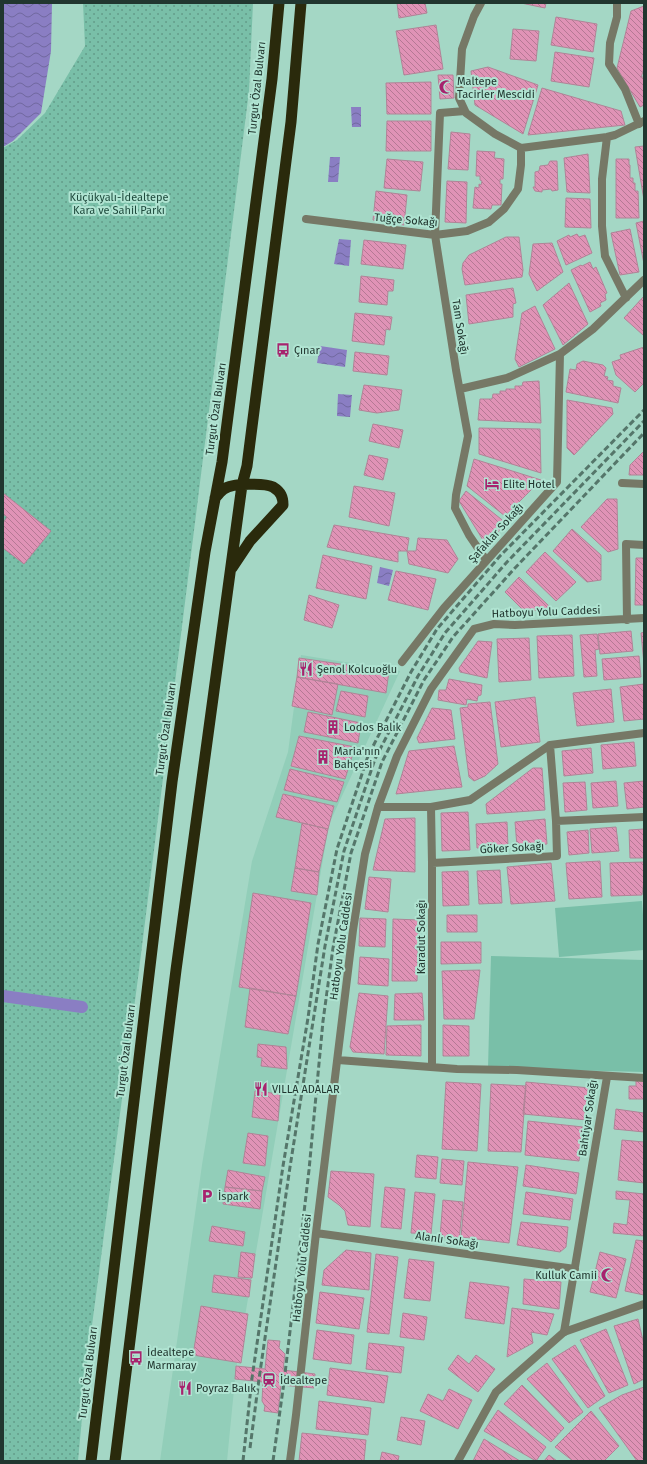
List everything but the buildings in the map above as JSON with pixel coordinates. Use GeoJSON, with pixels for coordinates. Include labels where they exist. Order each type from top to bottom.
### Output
{"type":"FeatureCollection","features":[{"type":"Feature","properties":{"kind":"highway","name":"Turgut Özal Bulvarı"},"geometry":{"type":"LineString","coordinates":[[91,1461],[172,782],[204,559],[223,454],[270,92],[279,3]]}},
{"type":"Feature","properties":{"kind":"highway"},"geometry":{"type":"LineString","coordinates":[[115,1461],[176,970],[242,484],[246,466],[291,122],[301,3]]}},
{"type":"Feature","properties":{"kind":"highway"},"geometry":{"type":"LineString","coordinates":[[216,498],[224,488],[242,484],[272,486],[283,497],[283,505],[250,541],[230,571]]}},
{"type":"Feature","properties":{"kind":"street"},"geometry":{"type":"LineString","coordinates":[[481,3],[474,16],[462,49],[459,98],[466,114],[495,134],[521,148],[607,137],[642,123],[609,64],[610,43],[617,17],[617,3]]}},
{"type":"Feature","properties":{"kind":"street","name":"Tam Sokağı"},"geometry":{"type":"LineString","coordinates":[[465,111],[440,113],[435,235],[454,363],[468,436],[455,508],[469,536],[486,560]]}},
{"type":"Feature","properties":{"kind":"street"},"geometry":{"type":"LineString","coordinates":[[607,137],[602,179],[602,226],[605,256],[626,298]]}},
{"type":"Feature","properties":{"kind":"street","name":"Tuğçe Sokağı"},"geometry":{"type":"LineString","coordinates":[[306,219],[435,235],[467,231],[489,222],[504,208],[518,189],[521,148]]}},
{"type":"Feature","properties":{"kind":"street"},"geometry":{"type":"LineString","coordinates":[[460,389],[507,378],[560,354],[593,330],[644,280]]}},
{"type":"Feature","properties":{"kind":"street","name":"Şafaklar Sokağı"},"geometry":{"type":"LineString","coordinates":[[402,662],[444,608],[557,482],[560,354]]}},
{"type":"Feature","properties":{"kind":"street"},"geometry":{"type":"LineString","coordinates":[[622,483],[644,484]]}},
{"type":"Feature","properties":{"kind":"street"},"geometry":{"type":"LineString","coordinates":[[627,620],[626,544],[644,545]]}},
{"type":"Feature","properties":{"kind":"street","name":"Hatboyu Yolu Caddesi"},"geometry":{"type":"LineString","coordinates":[[290,1461],[353,930],[365,854],[378,807],[397,756],[431,689],[474,628],[494,624],[515,625],[644,618]]}},
{"type":"Feature","properties":{"kind":"street"},"geometry":{"type":"LineString","coordinates":[[378,807],[431,807],[470,800],[550,745],[644,733]]}},
{"type":"Feature","properties":{"kind":"street","name":"Göker Sokağı"},"geometry":{"type":"LineString","coordinates":[[432,863],[558,856],[550,745]]}},
{"type":"Feature","properties":{"kind":"street","name":"Karadut Sokağı"},"geometry":{"type":"LineString","coordinates":[[431,807],[432,1066]]}},
{"type":"Feature","properties":{"kind":"street"},"geometry":{"type":"LineString","coordinates":[[556,821],[644,817]]}},
{"type":"Feature","properties":{"kind":"street","name":"Bahtiyar Sokağı"},"geometry":{"type":"LineString","coordinates":[[338,1060],[457,1069],[517,1070],[607,1077],[564,1332]]}},
{"type":"Feature","properties":{"kind":"street"},"geometry":{"type":"LineString","coordinates":[[607,1077],[644,1078]]}},
{"type":"Feature","properties":{"kind":"street","name":"Alanlı Sokağı"},"geometry":{"type":"LineString","coordinates":[[316,1233],[575,1269]]}},
{"type":"Feature","properties":{"kind":"street"},"geometry":{"type":"LineString","coordinates":[[458,1461],[496,1392],[564,1332],[644,1304]]}},
{"type":"Feature","properties":{"kind":"shaded area"},"geometry":{"type":"Polygon","coordinates":[[[301,655],[400,671],[329,824],[236,1369],[227,1461],[160,1461],[202,1165],[252,861],[288,752],[301,655]]]}},
{"type":"Feature","properties":{"kind":"green space","name":"Küçükyalı-İdealtepe Kara ve Sahil Parkı"},"geometry":{"type":"Polygon","coordinates":[[[83,3],[253,3],[249,91],[138,978],[87,1363],[78,1461],[3,1461],[3,148],[17,140],[45,113],[85,46],[83,3]]]}},
{"type":"Feature","properties":{"kind":"green space"},"geometry":{"type":"Polygon","coordinates":[[[642,901],[644,950],[559,957],[555,908],[642,901]]]}},
{"type":"Feature","properties":{"kind":"green space"},"geometry":{"type":"Polygon","coordinates":[[[491,956],[644,960],[644,1072],[488,1068],[491,956]]]}},
{"type":"Feature","properties":{"kind":"water"},"geometry":{"type":"Polygon","coordinates":[[[3,3],[52,3],[51,51],[41,113],[13,141],[3,147],[3,3]]]}},
{"type":"Feature","properties":{"kind":"water"},"geometry":{"type":"Polygon","coordinates":[[[351,107],[361,107],[361,127],[352,127],[351,107]]]}},
{"type":"Feature","properties":{"kind":"water"},"geometry":{"type":"Polygon","coordinates":[[[330,157],[340,157],[338,182],[328,182],[330,157]]]}},
{"type":"Feature","properties":{"kind":"water"},"geometry":{"type":"Polygon","coordinates":[[[339,239],[351,240],[349,266],[334,264],[339,239]]]}},
{"type":"Feature","properties":{"kind":"water"},"geometry":{"type":"Polygon","coordinates":[[[320,346],[347,350],[345,367],[317,363],[320,346]]]}},
{"type":"Feature","properties":{"kind":"water"},"geometry":{"type":"Polygon","coordinates":[[[338,394],[352,395],[350,417],[337,416],[338,394]]]}},
{"type":"Feature","properties":{"kind":"water"},"geometry":{"type":"Polygon","coordinates":[[[380,567],[393,570],[389,586],[377,583],[380,567]]]}},
{"type":"Feature","properties":{"kind":"waterway"},"geometry":{"type":"LineString","coordinates":[[3,996],[82,1007]]}},
{"type":"Feature","properties":{"kind":"railway"},"geometry":{"type":"LineString","coordinates":[[243,1461],[252,1378],[283,1166],[308,1018],[318,944],[337,849],[368,756],[411,672],[437,629],[500,556],[644,410]]}},
{"type":"Feature","properties":{"kind":"railway"},"geometry":{"type":"LineString","coordinates":[[250,1448],[290,1167],[325,946],[344,851],[375,759],[418,676],[445,633],[507,562],[644,421]]}},
{"type":"Feature","properties":{"kind":"railway"},"geometry":{"type":"LineString","coordinates":[[273,1461],[284,1382],[309,1170],[323,1021],[333,948],[351,853],[382,762],[424,680],[453,637],[515,568],[644,433]]}},
{"type":"Feature","properties":{"kind":"place","name":"Maltepe Tacirler Mescidi"},"geometry":{"type":"Point","coordinates":[446,87]}},
{"type":"Feature","properties":{"kind":"place","name":"Çınar"},"geometry":{"type":"Point","coordinates":[283,350]}},
{"type":"Feature","properties":{"kind":"place","name":"Elite Hotel"},"geometry":{"type":"Point","coordinates":[492,484]}},
{"type":"Feature","properties":{"kind":"place","name":"Şenol Kolcuoğlu"},"geometry":{"type":"Point","coordinates":[306,669]}},
{"type":"Feature","properties":{"kind":"place","name":"Lodos Balık"},"geometry":{"type":"Point","coordinates":[333,727]}},
{"type":"Feature","properties":{"kind":"place","name":"Maria'nın Bahçesi"},"geometry":{"type":"Point","coordinates":[323,757]}},
{"type":"Feature","properties":{"kind":"place","name":"VILLA ADALAR"},"geometry":{"type":"Point","coordinates":[261,1089]}},
{"type":"Feature","properties":{"kind":"place","name":"İspark"},"geometry":{"type":"Point","coordinates":[207,1196]}},
{"type":"Feature","properties":{"kind":"place","name":"Kulluk Camii"},"geometry":{"type":"Point","coordinates":[608,1275]}},
{"type":"Feature","properties":{"kind":"place","name":"İdealtepe Marmaray"},"geometry":{"type":"Point","coordinates":[136,1358]}},
{"type":"Feature","properties":{"kind":"place","name":"İdealtepe"},"geometry":{"type":"Point","coordinates":[269,1380]}},
{"type":"Feature","properties":{"kind":"place","name":"Poyraz Balık"},"geometry":{"type":"Point","coordinates":[185,1388]}}]}
